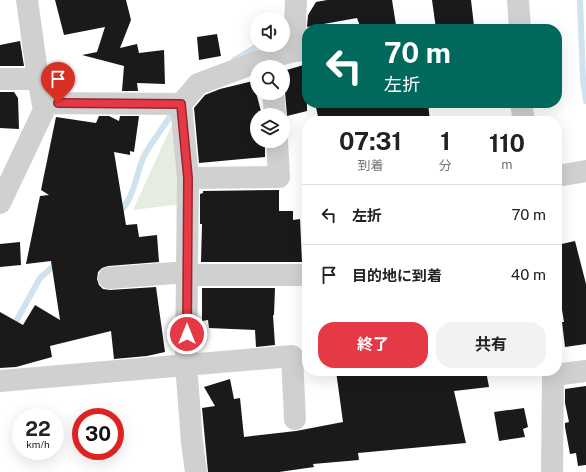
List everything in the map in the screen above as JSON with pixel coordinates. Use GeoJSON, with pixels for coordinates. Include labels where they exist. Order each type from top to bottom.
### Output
{"type":"FeatureCollection","features":[{"type":"Feature","properties":{"kind":"street"},"geometry":{"type":"LineString","coordinates":[[0,203],[44,110],[27,0]]}},
{"type":"Feature","properties":{"kind":"street"},"geometry":{"type":"LineString","coordinates":[[276,60],[301,51],[296,0]]}},
{"type":"Feature","properties":{"kind":"street"},"geometry":{"type":"LineString","coordinates":[[518,0],[520,24]]}},
{"type":"Feature","properties":{"kind":"street"},"geometry":{"type":"LineString","coordinates":[[196,472],[186,364],[188,178],[181,104],[198,84],[250,68]]}},
{"type":"Feature","properties":{"kind":"street"},"geometry":{"type":"LineString","coordinates":[[0,79],[38,79]]}},
{"type":"Feature","properties":{"kind":"street"},"geometry":{"type":"LineString","coordinates":[[42,103],[181,104]]}},
{"type":"Feature","properties":{"kind":"street"},"geometry":{"type":"LineString","coordinates":[[188,178],[279,177],[277,148]]}},
{"type":"Feature","properties":{"kind":"street"},"geometry":{"type":"LineString","coordinates":[[562,175],[586,171]]}},
{"type":"Feature","properties":{"kind":"street"},"geometry":{"type":"LineString","coordinates":[[109,278],[187,273],[302,275]]}},
{"type":"Feature","properties":{"kind":"street"},"geometry":{"type":"LineString","coordinates":[[0,381],[292,356],[295,420]]}},
{"type":"Feature","properties":{"kind":"street"},"geometry":{"type":"LineString","coordinates":[[562,372],[586,371]]}},
{"type":"Feature","properties":{"kind":"street"},"geometry":{"type":"LineString","coordinates":[[552,472],[554,376]]}},
{"type":"Feature","properties":{"kind":"shaded area"},"geometry":{"type":"Polygon","coordinates":[[[176,116],[181,204],[133,210],[176,116]]]}},
{"type":"Feature","properties":{"kind":"building"},"geometry":{"type":"Polygon","coordinates":[[[55,0],[126,0],[131,20],[120,48],[137,44],[139,53],[164,50],[165,84],[137,83],[138,91],[122,91],[124,66],[82,55],[97,52],[105,27],[64,35],[55,0]]]}},
{"type":"Feature","properties":{"kind":"building"},"geometry":{"type":"Polygon","coordinates":[[[327,0],[392,0],[396,24],[359,24],[357,18],[324,24],[307,24],[308,15],[316,2],[327,0]]]}},
{"type":"Feature","properties":{"kind":"building"},"geometry":{"type":"Polygon","coordinates":[[[432,0],[471,0],[474,24],[435,24],[432,0]]]}},
{"type":"Feature","properties":{"kind":"building"},"geometry":{"type":"Polygon","coordinates":[[[217,34],[221,56],[199,60],[197,37],[217,34]]]}},
{"type":"Feature","properties":{"kind":"building"},"geometry":{"type":"Polygon","coordinates":[[[20,41],[24,66],[0,66],[0,45],[20,41]]]}},
{"type":"Feature","properties":{"kind":"building"},"geometry":{"type":"Polygon","coordinates":[[[302,65],[302,108],[307,108],[307,111],[290,115],[290,108],[286,108],[286,100],[290,100],[290,69],[302,65]]]}},
{"type":"Feature","properties":{"kind":"building"},"geometry":{"type":"Polygon","coordinates":[[[250,82],[250,100],[258,100],[260,108],[250,108],[250,148],[265,148],[265,157],[199,163],[194,108],[205,95],[220,89],[250,82]]]}},
{"type":"Feature","properties":{"kind":"building"},"geometry":{"type":"Polygon","coordinates":[[[0,92],[14,92],[18,98],[19,129],[0,128],[0,92]]]}},
{"type":"Feature","properties":{"kind":"building"},"geometry":{"type":"Polygon","coordinates":[[[316,108],[429,108],[429,116],[318,116],[316,108]]]}},
{"type":"Feature","properties":{"kind":"building"},"geometry":{"type":"Polygon","coordinates":[[[99,116],[109,116],[119,121],[120,116],[139,116],[134,152],[130,151],[130,155],[114,152],[126,225],[137,224],[139,237],[157,235],[159,262],[108,266],[102,268],[98,272],[97,279],[99,285],[103,289],[110,290],[156,287],[165,352],[147,356],[114,359],[111,331],[50,346],[52,357],[16,367],[0,368],[0,312],[23,325],[35,305],[60,320],[51,261],[26,264],[40,196],[49,195],[41,190],[56,117],[96,123],[99,116]]]}},
{"type":"Feature","properties":{"kind":"building"},"geometry":{"type":"Polygon","coordinates":[[[279,190],[279,211],[293,211],[293,220],[300,219],[302,262],[201,262],[202,224],[200,224],[200,194],[203,193],[203,191],[279,190]]]}},
{"type":"Feature","properties":{"kind":"building"},"geometry":{"type":"Polygon","coordinates":[[[575,241],[586,284],[586,344],[565,347],[562,322],[564,322],[562,310],[562,244],[575,241]]]}},
{"type":"Feature","properties":{"kind":"building"},"geometry":{"type":"Polygon","coordinates":[[[20,242],[21,265],[0,267],[0,244],[20,242]]]}},
{"type":"Feature","properties":{"kind":"building"},"geometry":{"type":"Polygon","coordinates":[[[202,288],[275,288],[273,315],[275,345],[256,347],[255,330],[209,328],[208,320],[202,321],[202,288]]]}},
{"type":"Feature","properties":{"kind":"building"},"geometry":{"type":"Polygon","coordinates":[[[337,376],[487,376],[489,387],[454,391],[466,443],[358,453],[359,460],[313,464],[314,467],[279,472],[208,472],[202,408],[215,406],[204,387],[230,379],[234,399],[240,398],[244,437],[296,431],[343,422],[337,376]]]}},
{"type":"Feature","properties":{"kind":"building"},"geometry":{"type":"Polygon","coordinates":[[[586,386],[586,465],[578,466],[576,453],[570,454],[565,427],[565,423],[569,422],[565,403],[565,389],[586,386]]]}},
{"type":"Feature","properties":{"kind":"building"},"geometry":{"type":"Polygon","coordinates":[[[524,408],[528,427],[523,429],[525,437],[499,441],[494,412],[524,408]]]}},
{"type":"Feature","properties":{"kind":"waterway"},"geometry":{"type":"LineString","coordinates":[[580,0],[583,80],[586,101]]}},
{"type":"Feature","properties":{"kind":"waterway"},"geometry":{"type":"LineString","coordinates":[[234,60],[250,51]]}},
{"type":"Feature","properties":{"kind":"waterway"},"geometry":{"type":"LineString","coordinates":[[118,213],[128,201],[144,156],[170,117]]}},
{"type":"Feature","properties":{"kind":"waterway"},"geometry":{"type":"LineString","coordinates":[[13,327],[40,278],[57,263]]}},
{"type":"Feature","properties":{"kind":"route"},"geometry":{"type":"LineString","coordinates":[[58,103],[181,104],[188,178],[187,334]]}}]}
